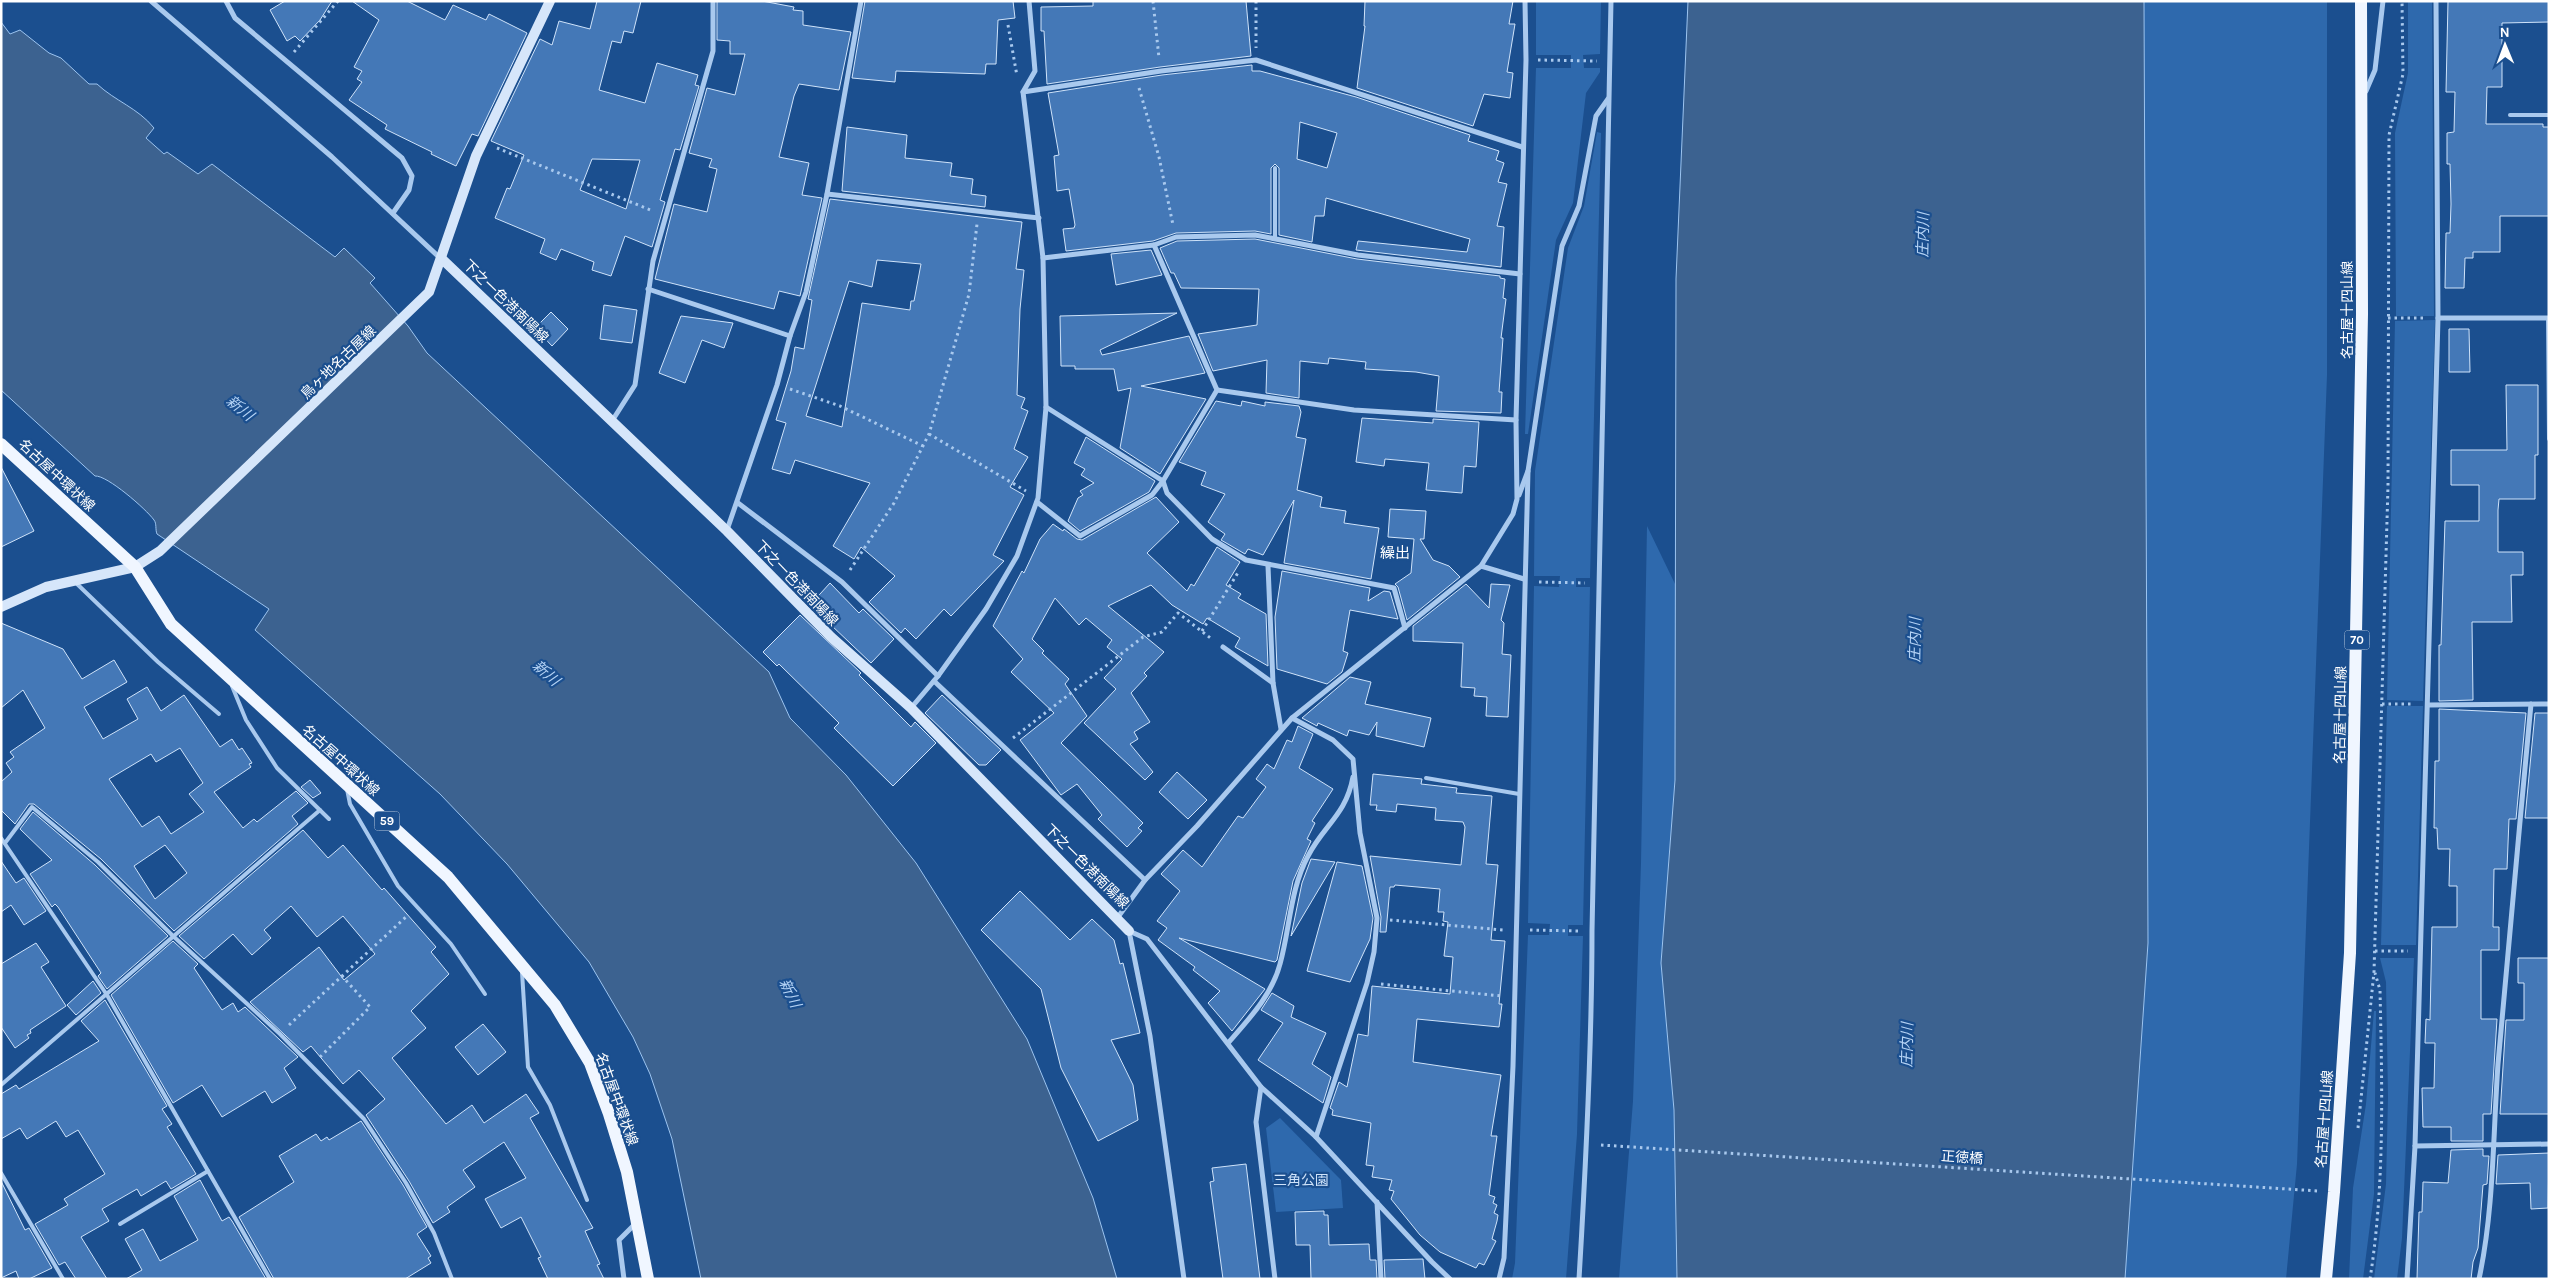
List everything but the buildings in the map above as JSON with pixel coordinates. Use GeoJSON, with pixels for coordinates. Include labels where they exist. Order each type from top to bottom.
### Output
{"type":"FeatureCollection","features":[{"type":"Feature","properties":{"kind":"main road","name":"鳥ヶ地名古屋線"},"geometry":{"type":"LineString","coordinates":[[1,607],[46,587],[135,567],[160,551],[429,292],[482,143],[550,1]]}},
{"type":"Feature","properties":{"kind":"main road","name":"名古屋十四山線"},"geometry":{"type":"LineString","coordinates":[[2326,1279],[2334,1192],[2351,924],[2362,314],[2361,1]]}},
{"type":"Feature","properties":{"kind":"main road","name":"下之一色港南陽線"},"geometry":{"type":"LineString","coordinates":[[442,259],[727,531],[831,637],[911,708],[1118,917],[1129,931]]}},
{"type":"Feature","properties":{"kind":"main road","name":"名古屋中環状線"},"geometry":{"type":"LineString","coordinates":[[1,444],[135,567],[170,624],[448,877],[555,1005],[590,1063],[617,1139],[648,1279]]}},
{"type":"Feature","properties":{"kind":"street"},"geometry":{"type":"LineString","coordinates":[[151,1],[332,157],[442,259]]}},
{"type":"Feature","properties":{"kind":"street"},"geometry":{"type":"LineString","coordinates":[[226,1],[236,18],[402,158],[412,176],[409,190],[393,213]]}},
{"type":"Feature","properties":{"kind":"street"},"geometry":{"type":"LineString","coordinates":[[612,421],[634,385],[652,261],[713,51],[712,1]]}},
{"type":"Feature","properties":{"kind":"street"},"geometry":{"type":"LineString","coordinates":[[727,531],[738,503],[777,385],[790,336],[806,292],[827,194],[862,1]]}},
{"type":"Feature","properties":{"kind":"street"},"geometry":{"type":"LineString","coordinates":[[911,708],[936,678],[986,609],[1017,556],[1038,500],[1046,407],[1043,258],[1023,92],[1035,71],[1029,1]]}},
{"type":"Feature","properties":{"kind":"street"},"geometry":{"type":"LineString","coordinates":[[1517,499],[1516,420],[1522,147],[1526,60],[1525,1]]}},
{"type":"Feature","properties":{"kind":"street"},"geometry":{"type":"LineString","coordinates":[[1579,1279],[1588,1144],[1611,1]]}},
{"type":"Feature","properties":{"kind":"street"},"geometry":{"type":"LineString","coordinates":[[2361,101],[2375,70],[2383,1]]}},
{"type":"Feature","properties":{"kind":"street"},"geometry":{"type":"LineString","coordinates":[[2407,1279],[2415,1146],[2418,952],[2428,704],[2438,318],[2436,1]]}},
{"type":"Feature","properties":{"kind":"street"},"geometry":{"type":"LineString","coordinates":[[1023,92],[1161,71],[1256,60],[1522,147]]}},
{"type":"Feature","properties":{"kind":"street"},"geometry":{"type":"LineString","coordinates":[[1499,1279],[1504,1258],[1515,997],[1523,580],[1528,472],[1562,246],[1579,206],[1596,116],[1608,98]]}},
{"type":"Feature","properties":{"kind":"street"},"geometry":{"type":"LineString","coordinates":[[827,194],[1038,218]]}},
{"type":"Feature","properties":{"kind":"street"},"geometry":{"type":"LineString","coordinates":[[1043,258],[1154,245],[1176,238],[1255,235],[1358,255],[1520,274]]}},
{"type":"Feature","properties":{"kind":"street"},"geometry":{"type":"LineString","coordinates":[[1154,245],[1217,390]]}},
{"type":"Feature","properties":{"kind":"street"},"geometry":{"type":"LineString","coordinates":[[648,289],[790,336]]}},
{"type":"Feature","properties":{"kind":"street"},"geometry":{"type":"LineString","coordinates":[[2438,318],[2548,318]]}},
{"type":"Feature","properties":{"kind":"street"},"geometry":{"type":"LineString","coordinates":[[1217,390],[1354,410],[1516,420]]}},
{"type":"Feature","properties":{"kind":"street"},"geometry":{"type":"LineString","coordinates":[[1038,500],[1080,536],[1152,495],[1163,481],[1217,390]]}},
{"type":"Feature","properties":{"kind":"street"},"geometry":{"type":"LineString","coordinates":[[1046,407],[1163,481],[1167,493],[1212,539],[1246,560],[1268,566],[1394,588],[1405,628]]}},
{"type":"Feature","properties":{"kind":"street"},"geometry":{"type":"LineString","coordinates":[[1118,917],[1144,880],[1197,826],[1292,718],[1481,566],[1513,514],[1528,472]]}},
{"type":"Feature","properties":{"kind":"street"},"geometry":{"type":"LineString","coordinates":[[738,503],[842,582],[1002,746],[1144,880]]}},
{"type":"Feature","properties":{"kind":"street"},"geometry":{"type":"LineString","coordinates":[[1268,566],[1273,683],[1281,729]]}},
{"type":"Feature","properties":{"kind":"street"},"geometry":{"type":"LineString","coordinates":[[1481,566],[1523,580]]}},
{"type":"Feature","properties":{"kind":"street"},"geometry":{"type":"LineString","coordinates":[[1223,647],[1273,683]]}},
{"type":"Feature","properties":{"kind":"street"},"geometry":{"type":"LineString","coordinates":[[2428,704],[2549,704]]}},
{"type":"Feature","properties":{"kind":"street"},"geometry":{"type":"LineString","coordinates":[[2479,1279],[2490,1202],[2492,1145],[2531,704]]}},
{"type":"Feature","properties":{"kind":"street"},"geometry":{"type":"LineString","coordinates":[[1292,718],[1334,740],[1353,759],[1360,833],[1377,918],[1374,952],[1367,983],[1316,1137]]}},
{"type":"Feature","properties":{"kind":"street"},"geometry":{"type":"LineString","coordinates":[[1228,1043],[1259,1007],[1280,965],[1290,914],[1307,857],[1341,812],[1350,793],[1354,769]]}},
{"type":"Feature","properties":{"kind":"street"},"geometry":{"type":"LineString","coordinates":[[1129,931],[1147,939],[1261,1087],[1316,1137],[1450,1279]]}},
{"type":"Feature","properties":{"kind":"street"},"geometry":{"type":"LineString","coordinates":[[1129,931],[1150,1036],[1184,1279]]}},
{"type":"Feature","properties":{"kind":"street"},"geometry":{"type":"LineString","coordinates":[[1261,1087],[1256,1122],[1275,1279]]}},
{"type":"Feature","properties":{"kind":"street"},"geometry":{"type":"LineString","coordinates":[[2415,1146],[2549,1144]]}},
{"type":"Feature","properties":{"kind":"street"},"geometry":{"type":"LineString","coordinates":[[1377,1202],[1382,1279]]}},
{"type":"Feature","properties":{"kind":"street"},"geometry":{"type":"LineString","coordinates":[[624,1279],[619,1240],[637,1223]]}},
{"type":"Feature","properties":{"kind":"lane"},"geometry":{"type":"LineString","coordinates":[[2510,115],[2549,115]]}},
{"type":"Feature","properties":{"kind":"lane"},"geometry":{"type":"LineString","coordinates":[[1275,168],[1275,239]]}},
{"type":"Feature","properties":{"kind":"lane"},"geometry":{"type":"LineString","coordinates":[[2548,318],[2549,439]]}},
{"type":"Feature","properties":{"kind":"lane"},"geometry":{"type":"LineString","coordinates":[[74,582],[158,662],[219,714]]}},
{"type":"Feature","properties":{"kind":"lane"},"geometry":{"type":"LineString","coordinates":[[229,679],[246,720],[278,768],[329,819]]}},
{"type":"Feature","properties":{"kind":"lane"},"geometry":{"type":"LineString","coordinates":[[1426,778],[1519,794]]}},
{"type":"Feature","properties":{"kind":"lane"},"geometry":{"type":"LineString","coordinates":[[346,784],[350,804],[398,886],[451,944],[486,994]]}},
{"type":"Feature","properties":{"kind":"lane"},"geometry":{"type":"LineString","coordinates":[[5,843],[32,807],[98,862],[173,936],[280,1034],[364,1119],[406,1182],[434,1233],[452,1279]]}},
{"type":"Feature","properties":{"kind":"lane"},"geometry":{"type":"LineString","coordinates":[[1,1085],[108,995],[173,936],[320,810]]}},
{"type":"Feature","properties":{"kind":"lane"},"geometry":{"type":"LineString","coordinates":[[1,838],[108,995],[270,1279]]}},
{"type":"Feature","properties":{"kind":"lane"},"geometry":{"type":"LineString","coordinates":[[521,965],[528,1067],[550,1105],[587,1200]]}},
{"type":"Feature","properties":{"kind":"lane"},"geometry":{"type":"LineString","coordinates":[[120,1224],[208,1171]]}},
{"type":"Feature","properties":{"kind":"lane"},"geometry":{"type":"LineString","coordinates":[[1,1173],[63,1279]]}},
{"type":"Feature","properties":{"kind":"path"},"geometry":{"type":"LineString","coordinates":[[286,61],[338,1]]}},
{"type":"Feature","properties":{"kind":"path"},"geometry":{"type":"LineString","coordinates":[[1153,1],[1161,71]]}},
{"type":"Feature","properties":{"kind":"path"},"geometry":{"type":"LineString","coordinates":[[1256,1],[1256,60]]}},
{"type":"Feature","properties":{"kind":"path"},"geometry":{"type":"LineString","coordinates":[[2357,1135],[2375,951],[2388,486],[2389,135],[2403,74],[2402,1]]}},
{"type":"Feature","properties":{"kind":"path"},"geometry":{"type":"LineString","coordinates":[[1008,25],[1016,76],[1023,92]]}},
{"type":"Feature","properties":{"kind":"path"},"geometry":{"type":"LineString","coordinates":[[1526,60],[1584,61]]}},
{"type":"Feature","properties":{"kind":"path"},"geometry":{"type":"LineString","coordinates":[[1136,75],[1159,157],[1176,238]]}},
{"type":"Feature","properties":{"kind":"path"},"geometry":{"type":"LineString","coordinates":[[482,143],[665,215]]}},
{"type":"Feature","properties":{"kind":"path"},"geometry":{"type":"LineString","coordinates":[[842,582],[894,502],[929,434],[969,294],[979,211]]}},
{"type":"Feature","properties":{"kind":"path"},"geometry":{"type":"LineString","coordinates":[[2388,318],[2438,318]]}},
{"type":"Feature","properties":{"kind":"path"},"geometry":{"type":"LineString","coordinates":[[777,385],[840,406],[923,446]]}},
{"type":"Feature","properties":{"kind":"path"},"geometry":{"type":"LineString","coordinates":[[929,434],[1038,500]]}},
{"type":"Feature","properties":{"kind":"path"},"geometry":{"type":"LineString","coordinates":[[1202,631],[1246,560]]}},
{"type":"Feature","properties":{"kind":"path"},"geometry":{"type":"LineString","coordinates":[[1523,580],[1576,582]]}},
{"type":"Feature","properties":{"kind":"path"},"geometry":{"type":"LineString","coordinates":[[1002,746],[1143,637],[1162,632],[1178,613],[1223,647]]}},
{"type":"Feature","properties":{"kind":"path"},"geometry":{"type":"LineString","coordinates":[[2382,704],[2428,704]]}},
{"type":"Feature","properties":{"kind":"path"},"geometry":{"type":"LineString","coordinates":[[280,1034],[417,907]]}},
{"type":"Feature","properties":{"kind":"path"},"geometry":{"type":"LineString","coordinates":[[1377,918],[1516,930],[1568,930]]}},
{"type":"Feature","properties":{"kind":"path"},"geometry":{"type":"LineString","coordinates":[[2375,951],[2418,952]]}},
{"type":"Feature","properties":{"kind":"path"},"geometry":{"type":"LineString","coordinates":[[2370,1279],[2379,1189],[2382,1102],[2380,990],[2374,972]]}},
{"type":"Feature","properties":{"kind":"path"},"geometry":{"type":"LineString","coordinates":[[311,1066],[370,1007],[342,976]]}},
{"type":"Feature","properties":{"kind":"path"},"geometry":{"type":"LineString","coordinates":[[1367,983],[1515,997]]}},
{"type":"Feature","properties":{"kind":"path","name":"正徳橋"},"geometry":{"type":"LineString","coordinates":[[1588,1144],[2334,1192]]}},
{"type":"Feature","properties":{"kind":"green space"},"geometry":{"type":"Polygon","coordinates":[[[1536,1],[1601,1],[1600,54],[1583,55],[1584,68],[1600,68],[1600,72],[1586,93],[1573,203],[1556,240],[1528,434],[1525,434],[1536,68],[1571,68],[1571,55],[1536,55],[1536,1]]]}},
{"type":"Feature","properties":{"kind":"green space"},"geometry":{"type":"Polygon","coordinates":[[[2144,1],[2327,1],[2327,375],[2297,1164],[2286,1279],[2125,1279],[2148,943],[2144,1]]]}},
{"type":"Feature","properties":{"kind":"green space"},"geometry":{"type":"Polygon","coordinates":[[[2408,1],[2432,1],[2434,316],[2396,316],[2395,133],[2408,73],[2408,1]]]}},
{"type":"Feature","properties":{"kind":"green space"},"geometry":{"type":"Polygon","coordinates":[[[1597,132],[1601,133],[1590,578],[1576,578],[1576,587],[1590,587],[1583,925],[1568,925],[1568,936],[1583,936],[1577,1134],[1566,1279],[1512,1279],[1515,1263],[1528,935],[1549,935],[1550,924],[1528,923],[1534,586],[1559,587],[1560,576],[1534,576],[1535,471],[1568,248],[1584,206],[1597,132]]]}},
{"type":"Feature","properties":{"kind":"green space"},"geometry":{"type":"Polygon","coordinates":[[[2435,320],[2423,701],[2387,700],[2395,321],[2435,320]]]}},
{"type":"Feature","properties":{"kind":"green space"},"geometry":{"type":"Polygon","coordinates":[[[1647,526],[1676,586],[1675,780],[1661,963],[1674,1110],[1677,1279],[1619,1279],[1633,1101],[1641,863],[1647,526]]]}},
{"type":"Feature","properties":{"kind":"green space"},"geometry":{"type":"Polygon","coordinates":[[[2387,706],[2423,706],[2416,945],[2381,945],[2387,706]]]}},
{"type":"Feature","properties":{"kind":"green space"},"geometry":{"type":"Polygon","coordinates":[[[2380,958],[2414,958],[2402,1238],[2397,1279],[2374,1279],[2386,1184],[2388,1097],[2386,982],[2380,958]]]}},
{"type":"Feature","properties":{"kind":"green space"},"geometry":{"type":"Polygon","coordinates":[[[2374,1011],[2376,1011],[2374,1194],[2363,1279],[2349,1279],[2353,1188],[2366,1104],[2374,1011]]]}},
{"type":"Feature","properties":{"kind":"green space","name":"三角公園"},"geometry":{"type":"Polygon","coordinates":[[[1280,1118],[1341,1180],[1343,1208],[1276,1212],[1266,1128],[1280,1118]]]}},
{"type":"Feature","properties":{"kind":"water","name":"庄内川"},"geometry":{"type":"Polygon","coordinates":[[[1688,1],[2144,1],[2148,943],[2125,1279],[1677,1279],[1674,1110],[1661,963],[1675,780],[1676,279],[1688,1]]]}},
{"type":"Feature","properties":{"kind":"water","name":"新川"},"geometry":{"type":"Polygon","coordinates":[[[1,22],[10,34],[20,30],[49,53],[61,58],[89,84],[97,84],[141,115],[154,128],[146,138],[164,154],[167,152],[198,174],[212,164],[335,257],[344,248],[375,278],[370,283],[408,326],[427,353],[769,672],[790,718],[846,775],[916,863],[1027,1039],[1093,1198],[1117,1279],[701,1279],[672,1139],[650,1074],[633,1037],[589,962],[507,864],[440,794],[255,630],[269,609],[157,534],[155,522],[143,508],[108,481],[95,476],[1,390],[1,22]]]}},
{"type":"Feature","properties":{"kind":"district","name":"繰出"},"geometry":{"type":"Point","coordinates":[1395,553]}}]}
